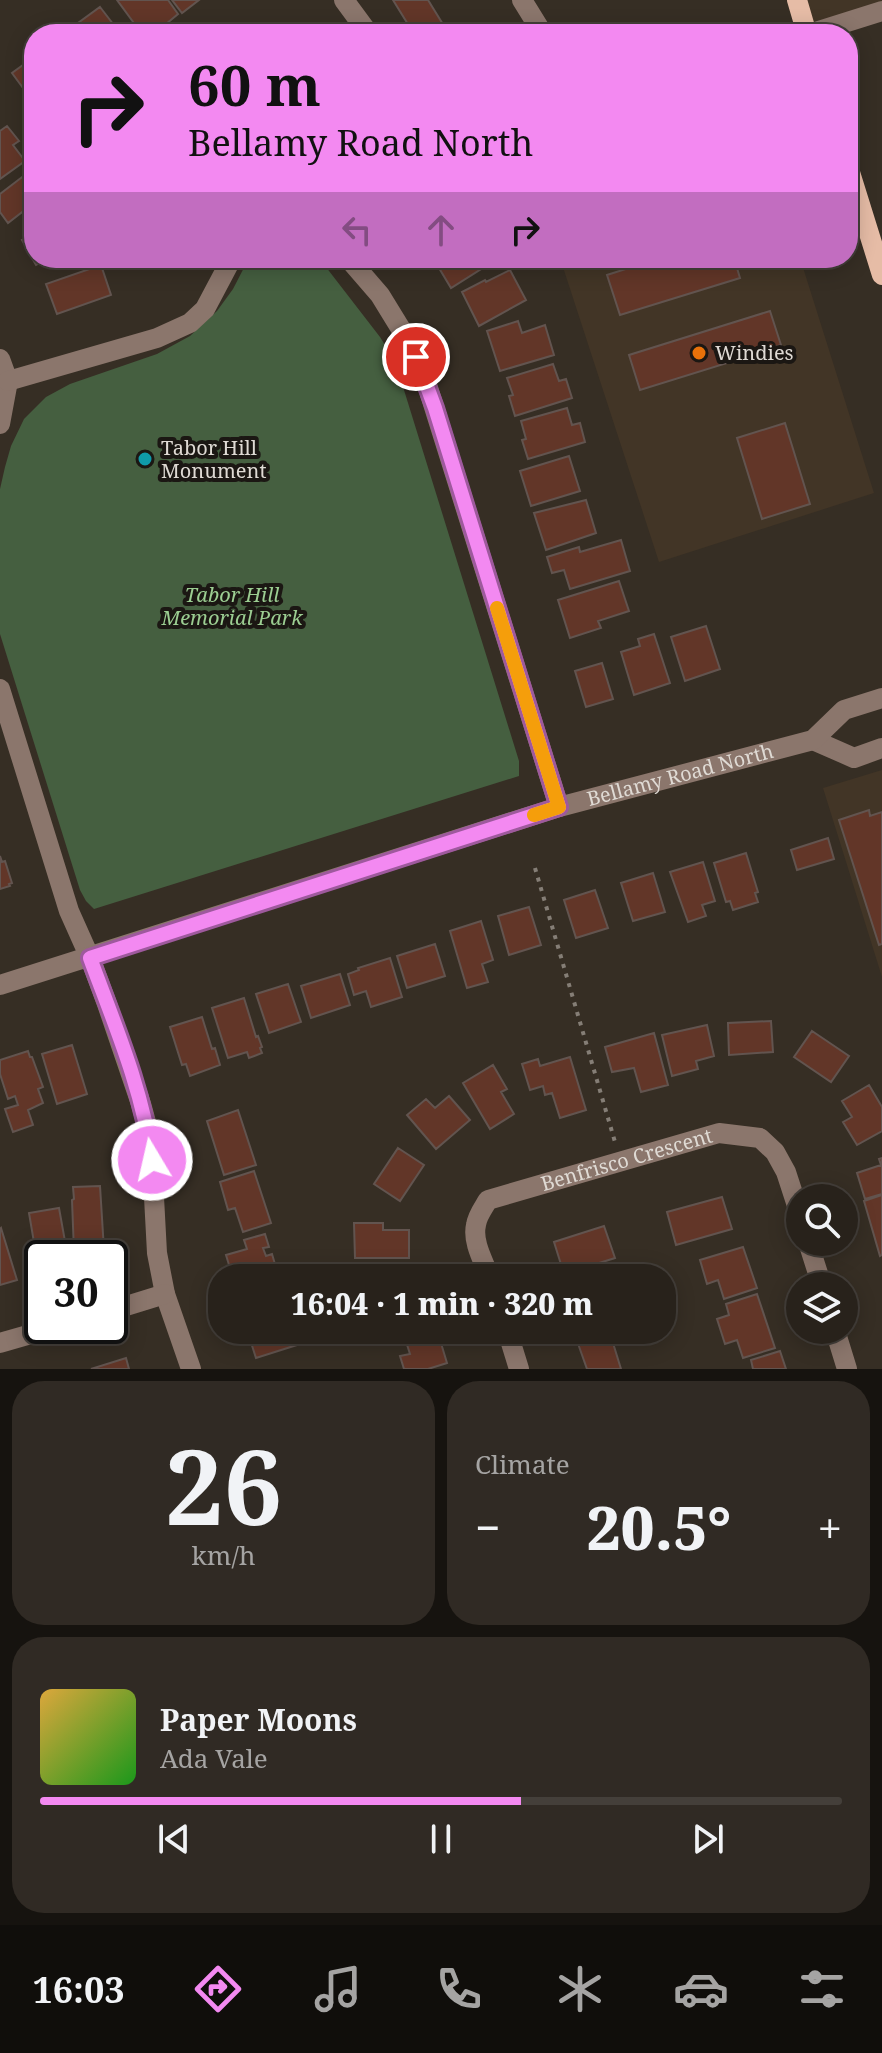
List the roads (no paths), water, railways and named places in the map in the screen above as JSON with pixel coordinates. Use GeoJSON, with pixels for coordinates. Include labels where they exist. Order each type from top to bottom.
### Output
{"type":"FeatureCollection","features":[{"type":"Feature","properties":{"kind":"main road"},"geometry":{"type":"LineString","coordinates":[[797,0],[805,24]]}},
{"type":"Feature","properties":{"kind":"main road"},"geometry":{"type":"LineString","coordinates":[[858,198],[882,275]]}},
{"type":"Feature","properties":{"kind":"street"},"geometry":{"type":"LineString","coordinates":[[344,0],[362,24]]}},
{"type":"Feature","properties":{"kind":"street"},"geometry":{"type":"LineString","coordinates":[[522,0],[537,24]]}},
{"type":"Feature","properties":{"kind":"street"},"geometry":{"type":"LineString","coordinates":[[840,24],[882,11]]}},
{"type":"Feature","properties":{"kind":"street"},"geometry":{"type":"LineString","coordinates":[[8,381],[157,338],[190,323],[205,309],[227,268]]}},
{"type":"Feature","properties":{"kind":"street"},"geometry":{"type":"LineString","coordinates":[[357,268],[380,295],[407,339],[424,375],[559,807]]}},
{"type":"Feature","properties":{"kind":"street"},"geometry":{"type":"LineString","coordinates":[[0,359],[8,381],[0,424]]}},
{"type":"Feature","properties":{"kind":"street"},"geometry":{"type":"LineString","coordinates":[[0,689],[69,911],[90,958],[141,1104],[152,1160],[157,1253],[165,1294],[191,1369]]}},
{"type":"Feature","properties":{"kind":"street","name":"Bellamy Road North"},"geometry":{"type":"LineString","coordinates":[[0,985],[559,807],[813,740],[844,710],[882,698]]}},
{"type":"Feature","properties":{"kind":"street"},"geometry":{"type":"LineString","coordinates":[[813,740],[854,758],[882,748]]}},
{"type":"Feature","properties":{"kind":"street","name":"Benfrisco Crescent"},"geometry":{"type":"LineString","coordinates":[[484,1264],[476,1225],[488,1200],[719,1133],[760,1138],[775,1152],[790,1184]]}},
{"type":"Feature","properties":{"kind":"street"},"geometry":{"type":"LineString","coordinates":[[128,1305],[165,1294]]}},
{"type":"Feature","properties":{"kind":"street"},"geometry":{"type":"LineString","coordinates":[[0,1343],[24,1336]]}},
{"type":"Feature","properties":{"kind":"street"},"geometry":{"type":"LineString","coordinates":[[511,1344],[519,1369]]}},
{"type":"Feature","properties":{"kind":"street"},"geometry":{"type":"LineString","coordinates":[[839,1344],[847,1369]]}},
{"type":"Feature","properties":{"kind":"place","name":"Windies"},"geometry":{"type":"Point","coordinates":[699,353]}},
{"type":"Feature","properties":{"kind":"place","name":"Tabor Hill Monument"},"geometry":{"type":"Point","coordinates":[145,459]}},
{"type":"Feature","properties":{"kind":"park label","name":"Tabor Hill Memorial Park"},"geometry":{"type":"Point","coordinates":[232,606]}}]}
